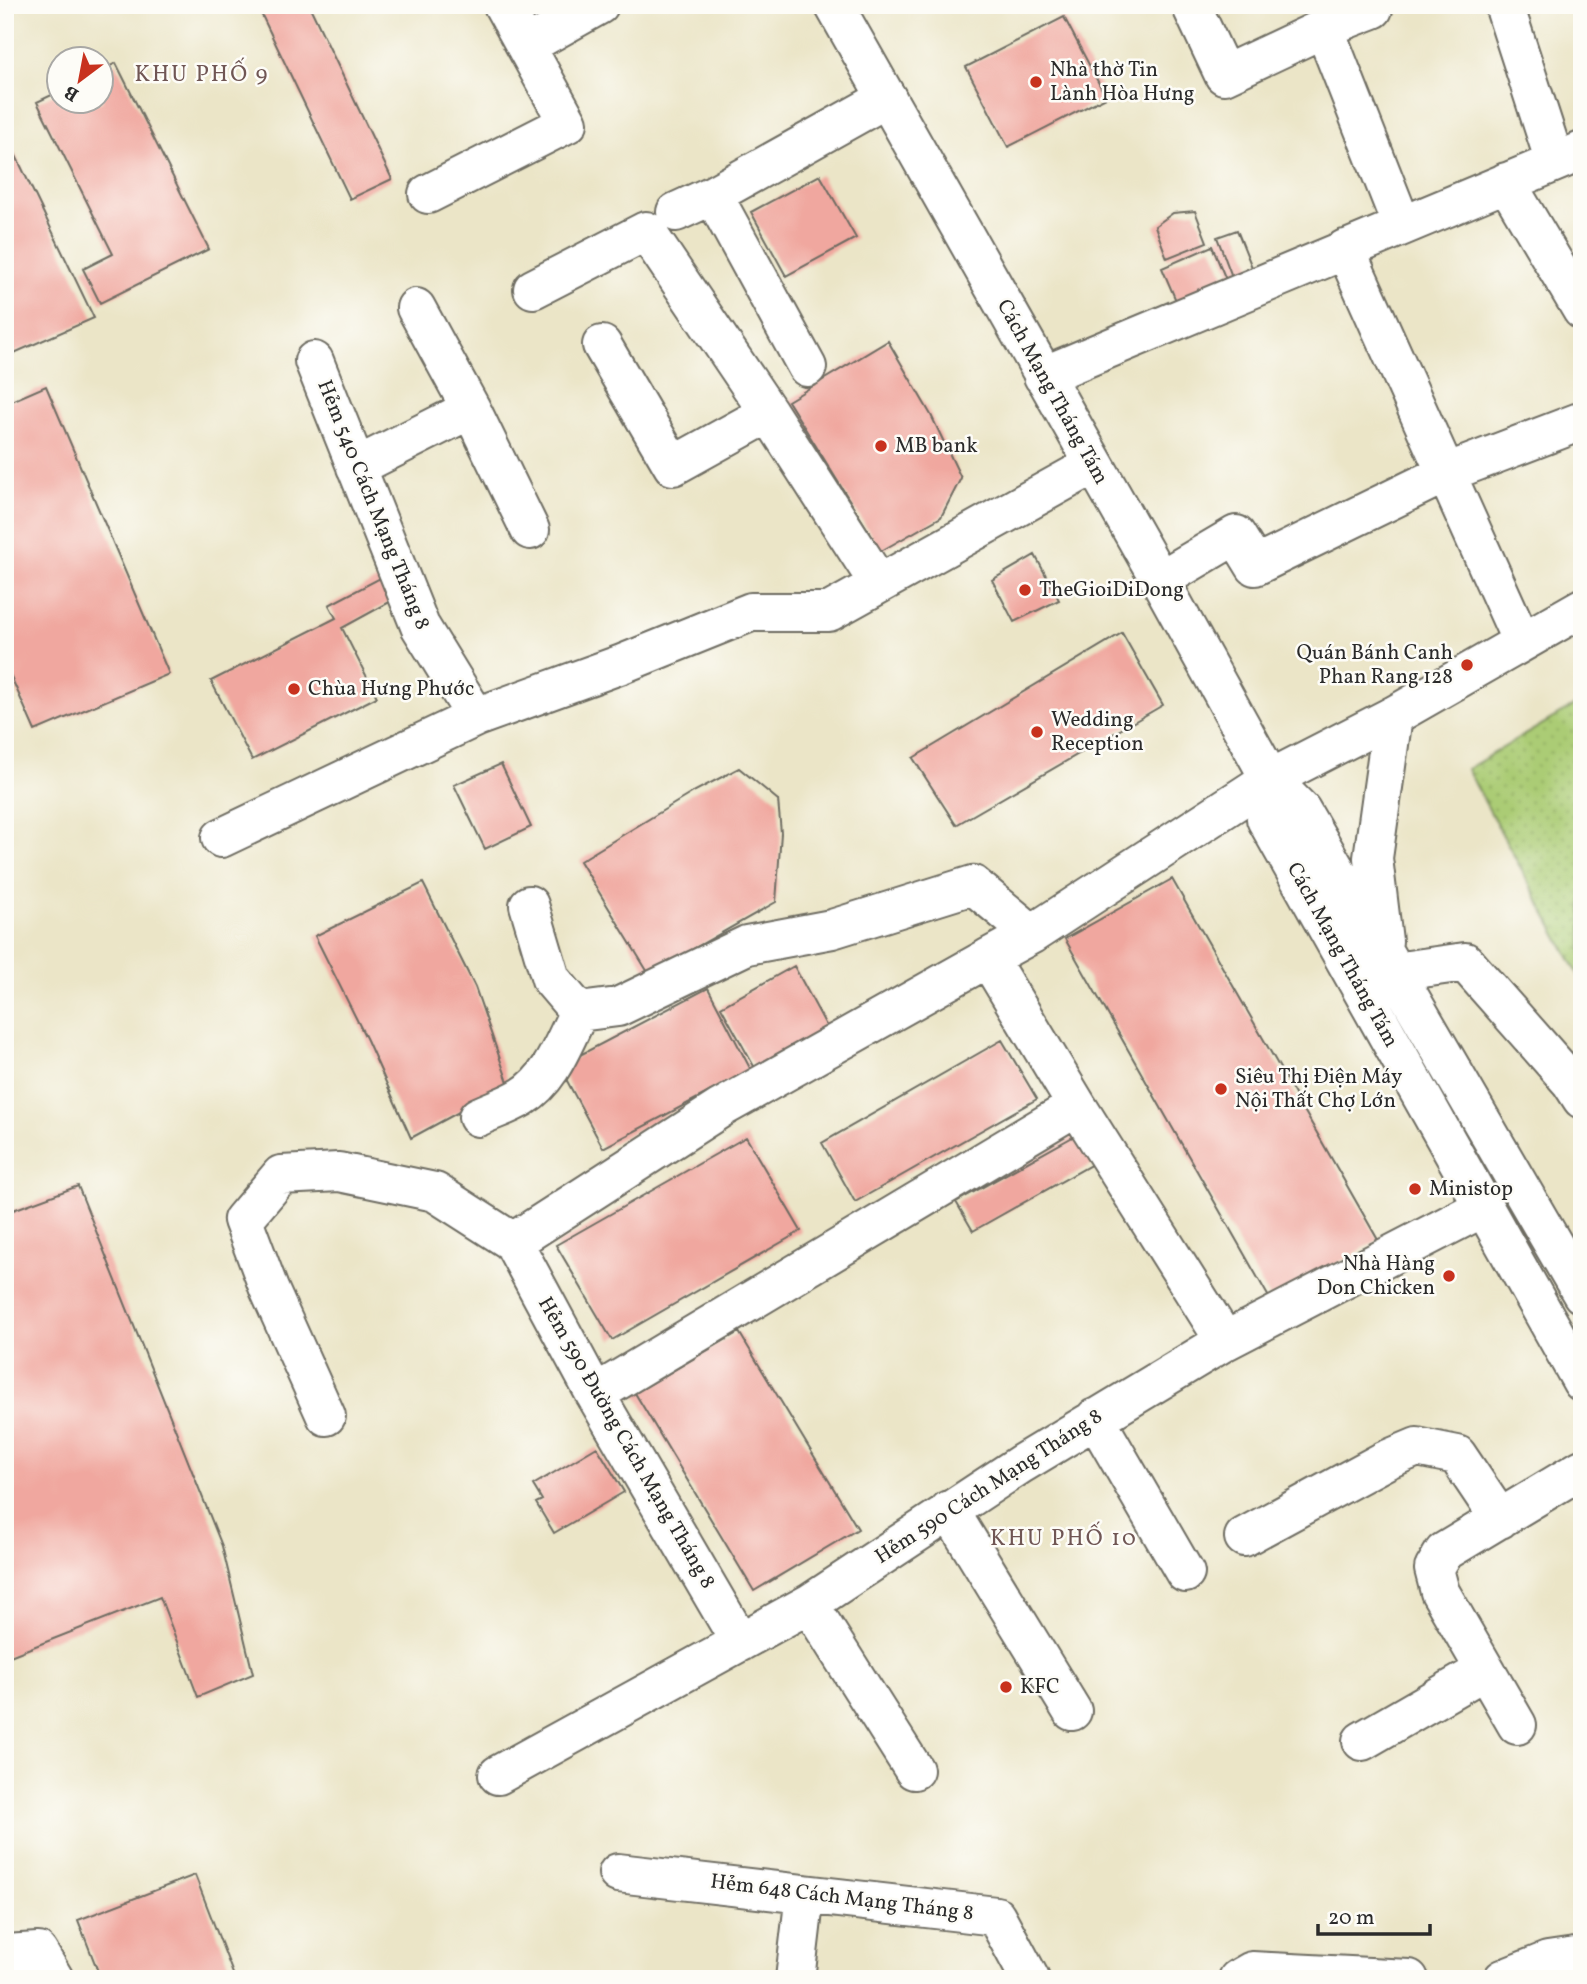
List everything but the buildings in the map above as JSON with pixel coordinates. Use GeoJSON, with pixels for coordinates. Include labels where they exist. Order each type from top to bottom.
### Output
{"type":"FeatureCollection","features":[{"type":"Feature","properties":{"kind":"street"},"geometry":{"type":"LineString","coordinates":[[428,194],[568,123],[503,5]]}},
{"type":"Feature","properties":{"kind":"street"},"geometry":{"type":"LineString","coordinates":[[526,47],[599,5]]}},
{"type":"Feature","properties":{"kind":"street"},"geometry":{"type":"LineString","coordinates":[[1191,5],[1224,75],[1324,28],[1373,9],[1372,5]]}},
{"type":"Feature","properties":{"kind":"street"},"geometry":{"type":"LineString","coordinates":[[1043,376],[1568,156],[1503,5]]}},
{"type":"Feature","properties":{"kind":"street","name":"Cách Mạng Tháng Tám"},"geometry":{"type":"LineString","coordinates":[[841,7],[887,98],[1270,779],[1301,810],[1582,1294]]}},
{"type":"Feature","properties":{"kind":"street"},"geometry":{"type":"LineString","coordinates":[[1324,28],[1402,226]]}},
{"type":"Feature","properties":{"kind":"street"},"geometry":{"type":"LineString","coordinates":[[533,289],[713,195],[887,98]]}},
{"type":"Feature","properties":{"kind":"street"},"geometry":{"type":"LineString","coordinates":[[1506,182],[1582,310]]}},
{"type":"Feature","properties":{"kind":"street"},"geometry":{"type":"LineString","coordinates":[[713,195],[807,367]]}},
{"type":"Feature","properties":{"kind":"street"},"geometry":{"type":"LineString","coordinates":[[661,222],[769,413],[879,584]]}},
{"type":"Feature","properties":{"kind":"street"},"geometry":{"type":"LineString","coordinates":[[1345,249],[1522,642]]}},
{"type":"Feature","properties":{"kind":"street"},"geometry":{"type":"LineString","coordinates":[[416,308],[471,409],[530,530]]}},
{"type":"Feature","properties":{"kind":"street"},"geometry":{"type":"LineString","coordinates":[[602,345],[673,466],[769,413]]}},
{"type":"Feature","properties":{"kind":"street","name":"Hẻm 540 Cách Mạng Tháng 8"},"geometry":{"type":"LineString","coordinates":[[314,361],[420,626],[476,717]]}},
{"type":"Feature","properties":{"kind":"street"},"geometry":{"type":"LineString","coordinates":[[356,467],[471,409]]}},
{"type":"Feature","properties":{"kind":"street"},"geometry":{"type":"LineString","coordinates":[[1160,580],[1236,534],[1255,566],[1446,474],[1582,421]]}},
{"type":"Feature","properties":{"kind":"street"},"geometry":{"type":"LineString","coordinates":[[221,838],[476,717],[622,664],[751,612],[829,612],[1093,465]]}},
{"type":"Feature","properties":{"kind":"street"},"geometry":{"type":"LineString","coordinates":[[326,1416],[269,1289],[243,1220],[281,1175],[339,1172],[435,1192],[513,1242],[720,1108],[1032,934],[1270,779],[1393,716],[1582,608]]}},
{"type":"Feature","properties":{"kind":"street"},"geometry":{"type":"LineString","coordinates":[[1393,716],[1373,858],[1389,965],[1465,962],[1571,1082],[1582,1099]]}},
{"type":"Feature","properties":{"kind":"street","name":"Cách Mạng Tháng Tám"},"geometry":{"type":"LineString","coordinates":[[1270,779],[1266,819],[1582,1382]]}},
{"type":"Feature","properties":{"kind":"street"},"geometry":{"type":"LineString","coordinates":[[579,1012],[618,1007],[747,945],[832,929],[973,885],[1032,934]]}},
{"type":"Feature","properties":{"kind":"street"},"geometry":{"type":"LineString","coordinates":[[529,905],[551,979],[579,1012]]}},
{"type":"Feature","properties":{"kind":"street"},"geometry":{"type":"LineString","coordinates":[[988,958],[1077,1106],[1225,1341]]}},
{"type":"Feature","properties":{"kind":"street"},"geometry":{"type":"LineString","coordinates":[[478,1117],[520,1098],[537,1085],[555,1059],[579,1012]]}},
{"type":"Feature","properties":{"kind":"street"},"geometry":{"type":"LineString","coordinates":[[595,1394],[1077,1106]]}},
{"type":"Feature","properties":{"kind":"street","name":"Hẻm 590 Cách Mạng Tháng 8"},"geometry":{"type":"LineString","coordinates":[[498,1775],[809,1604],[949,1510],[1094,1418],[1225,1341],[1484,1207]]}},
{"type":"Feature","properties":{"kind":"street","name":"Hẻm 590 Đường Cách Mạng Tháng 8"},"geometry":{"type":"LineString","coordinates":[[513,1242],[595,1394],[740,1643]]}},
{"type":"Feature","properties":{"kind":"street"},"geometry":{"type":"LineString","coordinates":[[1094,1418],[1185,1573]]}},
{"type":"Feature","properties":{"kind":"street"},"geometry":{"type":"LineString","coordinates":[[1244,1537],[1386,1460],[1417,1447],[1457,1455],[1500,1519]]}},
{"type":"Feature","properties":{"kind":"street"},"geometry":{"type":"LineString","coordinates":[[1517,1725],[1440,1592],[1434,1569],[1444,1552],[1582,1469]]}},
{"type":"Feature","properties":{"kind":"street"},"geometry":{"type":"LineString","coordinates":[[949,1510],[1072,1711]]}},
{"type":"Feature","properties":{"kind":"street"},"geometry":{"type":"LineString","coordinates":[[809,1604],[914,1770]]}},
{"type":"Feature","properties":{"kind":"street"},"geometry":{"type":"LineString","coordinates":[[1362,1741],[1485,1671]]}},
{"type":"Feature","properties":{"kind":"street","name":"Hẻm 648 Cách Mạng Tháng 8"},"geometry":{"type":"LineString","coordinates":[[618,1873],[996,1916],[1030,1979]]}},
{"type":"Feature","properties":{"kind":"street"},"geometry":{"type":"LineString","coordinates":[[795,1979],[805,1894]]}},
{"type":"Feature","properties":{"kind":"street"},"geometry":{"type":"LineString","coordinates":[[5,1954],[38,1952],[54,1979]]}},
{"type":"Feature","properties":{"kind":"street"},"geometry":{"type":"LineString","coordinates":[[1503,1979],[1548,1961],[1582,1956]]}},
{"type":"Feature","properties":{"kind":"street"},"geometry":{"type":"LineString","coordinates":[[1238,1979],[1252,1970],[1409,1979]]}},
{"type":"Feature","properties":{"kind":"green space"},"geometry":{"type":"Polygon","coordinates":[[[1582,701],[1582,981],[1467,769],[1582,701]]]}},
{"type":"Feature","properties":{"kind":"place","name":"Nhà thờ Tin Lành Hòa Hưng"},"geometry":{"type":"Point","coordinates":[1036,82]}},
{"type":"Feature","properties":{"kind":"place","name":"MB bank"},"geometry":{"type":"Point","coordinates":[881,446]}},
{"type":"Feature","properties":{"kind":"place","name":"TheGioiDiDong"},"geometry":{"type":"Point","coordinates":[1025,590]}},
{"type":"Feature","properties":{"kind":"place","name":"Quán Bánh Canh Phan Rang 128"},"geometry":{"type":"Point","coordinates":[1467,665]}},
{"type":"Feature","properties":{"kind":"place","name":"Chùa Hưng Phước"},"geometry":{"type":"Point","coordinates":[294,689]}},
{"type":"Feature","properties":{"kind":"place","name":"Wedding Reception"},"geometry":{"type":"Point","coordinates":[1037,732]}},
{"type":"Feature","properties":{"kind":"place","name":"Siêu Thị Điện Máy Nội Thất Chợ Lớn"},"geometry":{"type":"Point","coordinates":[1221,1089]}},
{"type":"Feature","properties":{"kind":"place","name":"Ministop"},"geometry":{"type":"Point","coordinates":[1415,1189]}},
{"type":"Feature","properties":{"kind":"place","name":"Nhà Hàng Don Chicken"},"geometry":{"type":"Point","coordinates":[1449,1276]}},
{"type":"Feature","properties":{"kind":"place","name":"KFC"},"geometry":{"type":"Point","coordinates":[1006,1687]}},
{"type":"Feature","properties":{"kind":"district","name":"KHU PHỐ 9"},"geometry":{"type":"Point","coordinates":[202,75]}},
{"type":"Feature","properties":{"kind":"district","name":"KHU PHỐ 10"},"geometry":{"type":"Point","coordinates":[1064,1539]}}]}
